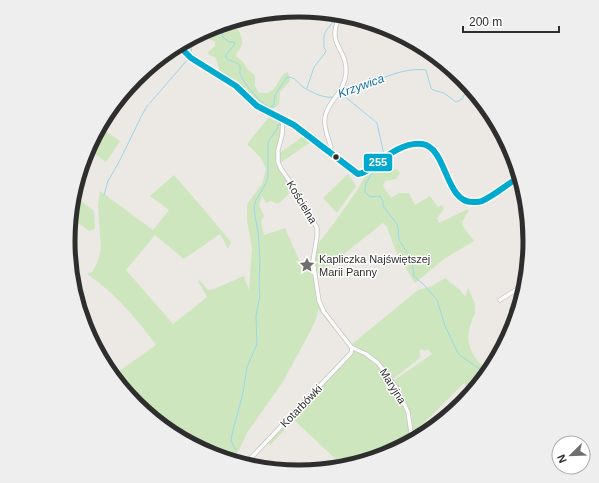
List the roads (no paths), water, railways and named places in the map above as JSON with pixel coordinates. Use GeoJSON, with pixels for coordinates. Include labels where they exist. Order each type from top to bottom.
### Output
{"type":"FeatureCollection","features":[{"type":"Feature","properties":{"kind":"street"},"geometry":{"type":"LineString","coordinates":[[329,152],[330,147],[325,125],[325,116],[344,85],[346,65],[345,59],[334,38],[338,20]]}},
{"type":"Feature","properties":{"kind":"street"},"geometry":{"type":"LineString","coordinates":[[183,50],[191,58],[236,86],[257,106],[298,128],[353,171],[360,174],[395,150],[412,143],[421,143],[427,145],[437,154],[458,196],[470,204],[481,202],[515,180]]}},
{"type":"Feature","properties":{"kind":"street","name":"Kościelna"},"geometry":{"type":"LineString","coordinates":[[283,120],[282,134],[278,150],[278,162],[317,228],[313,261],[319,301],[324,312],[352,348]]}},
{"type":"Feature","properties":{"kind":"street"},"geometry":{"type":"LineString","coordinates":[[500,300],[519,288]]}},
{"type":"Feature","properties":{"kind":"street","name":"Maryjna"},"geometry":{"type":"LineString","coordinates":[[352,348],[361,351],[372,358],[378,363],[392,381],[408,412],[412,436]]}},
{"type":"Feature","properties":{"kind":"street","name":"Kotarbówki"},"geometry":{"type":"LineString","coordinates":[[249,460],[351,354],[352,348]]}},
{"type":"Feature","properties":{"kind":"waterway"},"geometry":{"type":"LineString","coordinates":[[307,88],[314,67],[325,53],[324,35],[334,20]]}},
{"type":"Feature","properties":{"kind":"waterway","name":"Krzywica"},"geometry":{"type":"LineString","coordinates":[[221,31],[223,37],[229,42],[234,42],[235,44],[225,56],[228,60],[237,63],[240,66],[240,74],[247,86],[260,101],[269,107],[272,107],[275,95],[287,77],[294,79],[303,87],[318,95],[334,97]]}},
{"type":"Feature","properties":{"kind":"waterway"},"geometry":{"type":"LineString","coordinates":[[191,45],[192,55]]}},
{"type":"Feature","properties":{"kind":"waterway"},"geometry":{"type":"LineString","coordinates":[[150,103],[188,59]]}},
{"type":"Feature","properties":{"kind":"waterway","name":"Krzywica"},"geometry":{"type":"LineString","coordinates":[[339,96],[393,74],[415,70],[426,70],[431,88],[444,93],[456,102],[462,99],[466,91]]}},
{"type":"Feature","properties":{"kind":"waterway"},"geometry":{"type":"LineString","coordinates":[[343,95],[377,123],[384,155]]}},
{"type":"Feature","properties":{"kind":"waterway"},"geometry":{"type":"LineString","coordinates":[[104,195],[108,181],[148,105]]}},
{"type":"Feature","properties":{"kind":"waterway","name":"Krzywica"},"geometry":{"type":"LineString","coordinates":[[267,106],[271,111]]}},
{"type":"Feature","properties":{"kind":"waterway"},"geometry":{"type":"LineString","coordinates":[[236,450],[231,441],[232,434],[243,393],[247,367],[257,344],[256,316],[260,295],[260,260],[258,231],[254,206],[268,176],[268,142],[277,129],[280,121]]}},
{"type":"Feature","properties":{"kind":"waterway"},"geometry":{"type":"LineString","coordinates":[[378,165],[367,182],[365,192],[370,197],[380,196],[383,201],[383,206],[397,224],[399,240],[412,260],[414,276],[437,300],[445,326],[458,353],[483,371]]}},
{"type":"Feature","properties":{"kind":"place","name":"Kapliczka Najświętszej Marii Panny"},"geometry":{"type":"Point","coordinates":[307,265]}}]}
